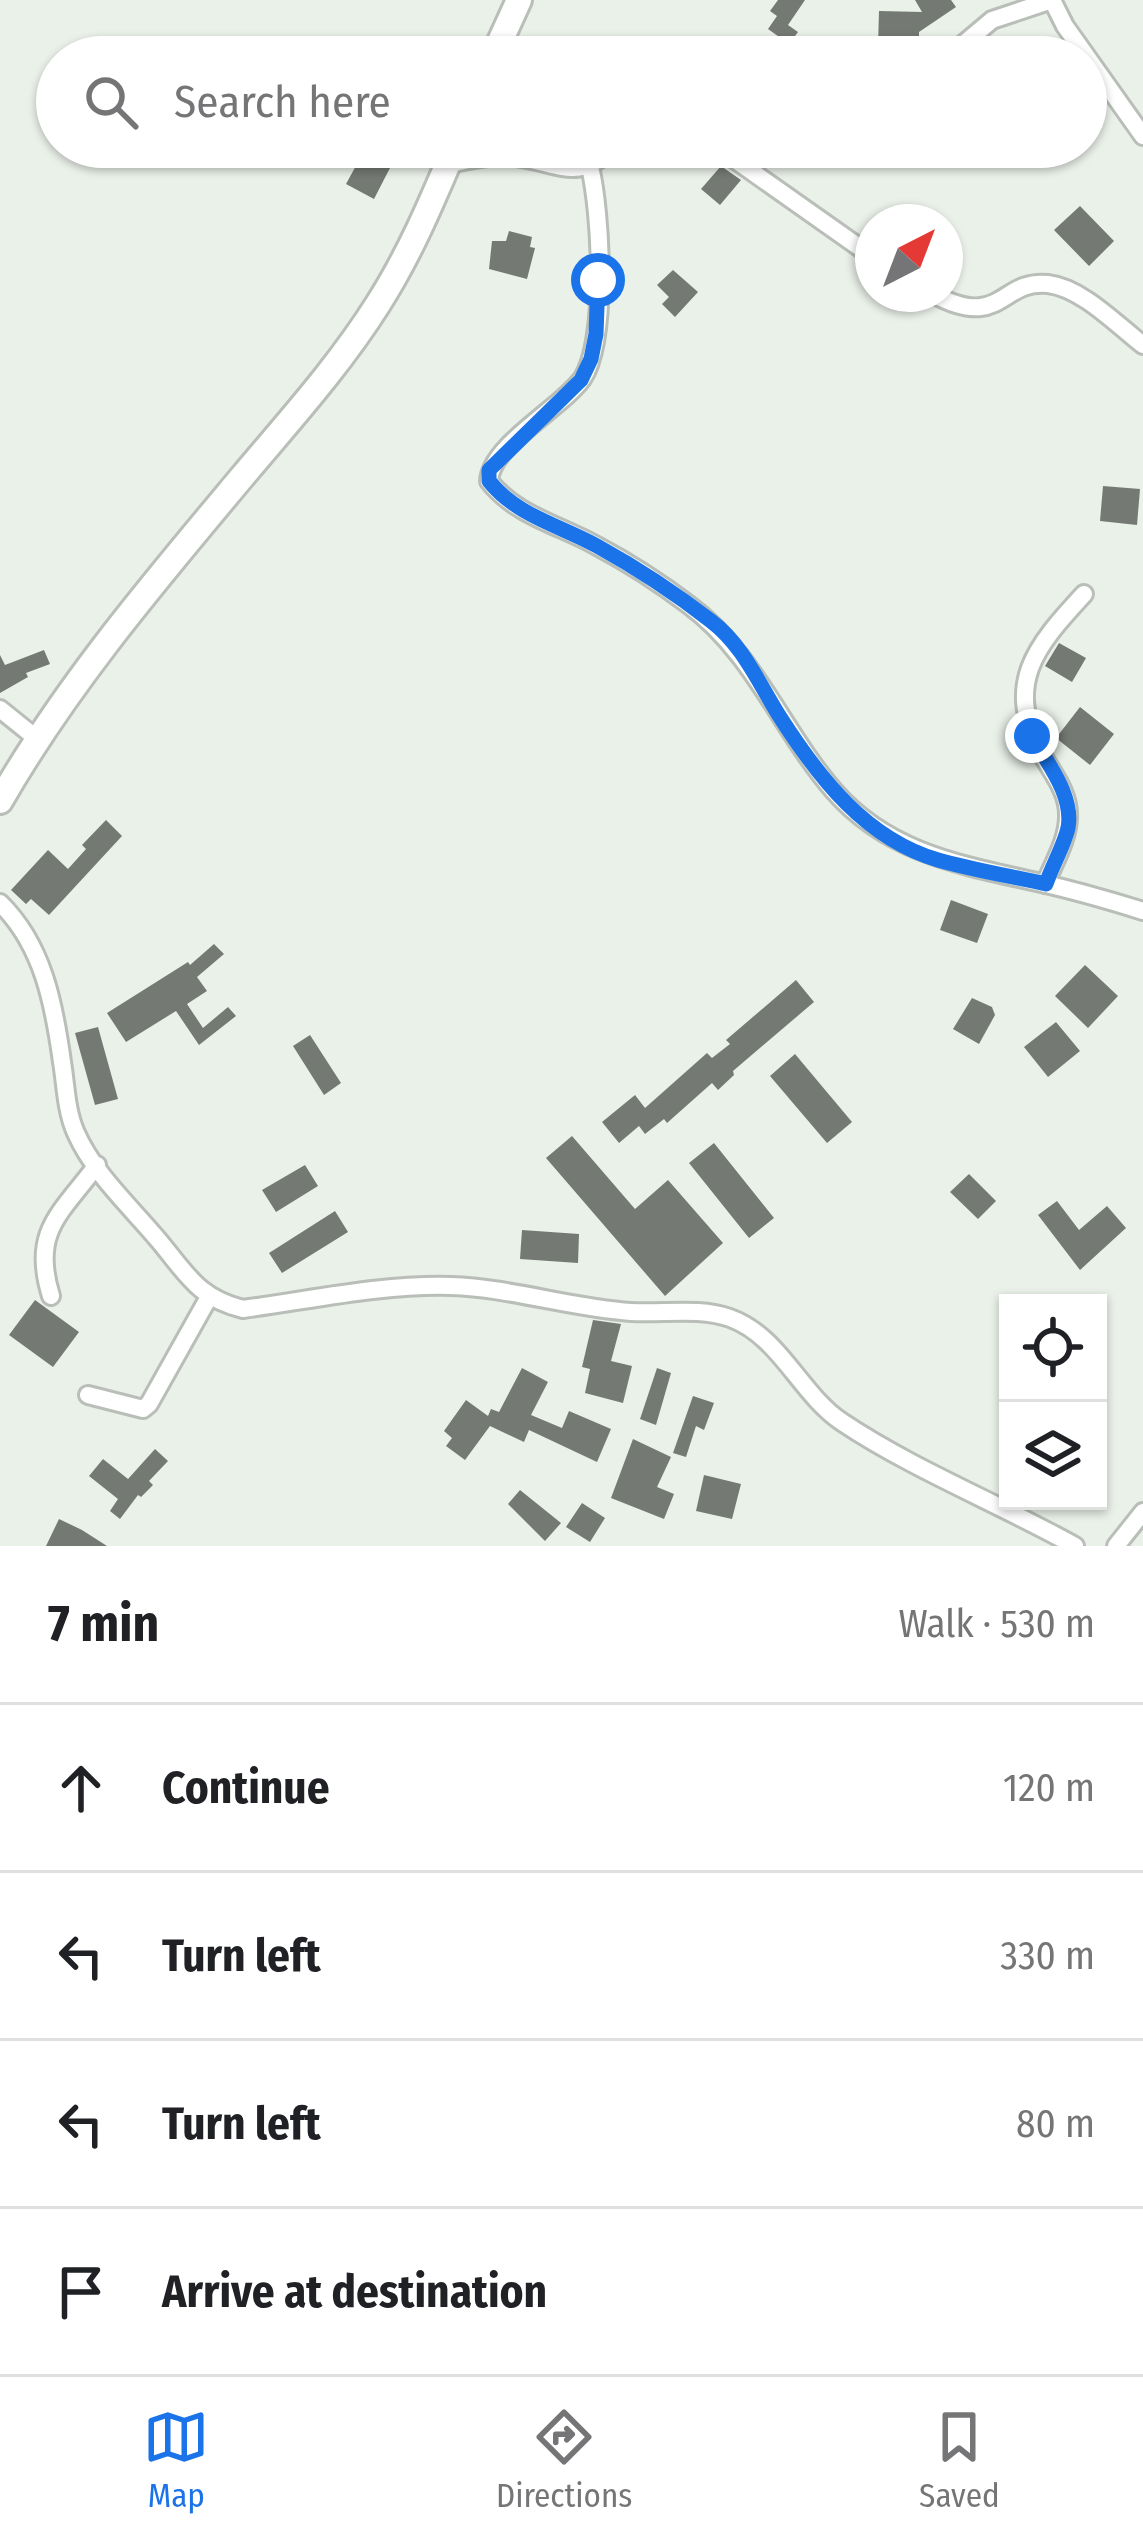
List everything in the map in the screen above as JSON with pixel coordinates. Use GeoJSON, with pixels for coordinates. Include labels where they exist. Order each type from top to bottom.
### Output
{"type":"FeatureCollection","features":[{"type":"Feature","properties":{"kind":"main road"},"geometry":{"type":"LineString","coordinates":[[503,36],[520,0]]}},
{"type":"Feature","properties":{"kind":"main road"},"geometry":{"type":"LineString","coordinates":[[0,801],[36,738],[166,569],[328,374],[377,306],[411,248],[446,168]]}},
{"type":"Feature","properties":{"kind":"street"},"geometry":{"type":"LineString","coordinates":[[973,36],[992,20],[1052,0],[1072,36]]}},
{"type":"Feature","properties":{"kind":"street"},"geometry":{"type":"LineString","coordinates":[[1107,85],[1143,136]]}},
{"type":"Feature","properties":{"kind":"street"},"geometry":{"type":"LineString","coordinates":[[590,168],[600,232],[591,359],[581,380],[504,452],[489,470],[489,481],[521,510],[646,574],[718,626],[744,657],[832,790],[882,835],[935,860],[1143,911]]}},
{"type":"Feature","properties":{"kind":"street"},"geometry":{"type":"LineString","coordinates":[[747,168],[855,244]]}},
{"type":"Feature","properties":{"kind":"street"},"geometry":{"type":"LineString","coordinates":[[963,306],[979,310],[1030,286],[1048,284],[1073,293],[1143,345]]}},
{"type":"Feature","properties":{"kind":"street"},"geometry":{"type":"LineString","coordinates":[[1046,884],[1068,830],[1069,808],[1032,736],[1024,707],[1024,681],[1052,628],[1084,594]]}},
{"type":"Feature","properties":{"kind":"street"},"geometry":{"type":"LineString","coordinates":[[0,709],[36,738]]}},
{"type":"Feature","properties":{"kind":"street"},"geometry":{"type":"LineString","coordinates":[[0,903],[26,933],[49,986],[75,1131],[97,1165],[217,1303],[243,1309],[416,1286],[456,1286],[572,1305],[710,1313],[734,1319],[760,1334],[808,1393],[837,1419],[1075,1546]]}},
{"type":"Feature","properties":{"kind":"street"},"geometry":{"type":"LineString","coordinates":[[52,1296],[42,1251],[55,1221],[97,1165]]}},
{"type":"Feature","properties":{"kind":"street"},"geometry":{"type":"LineString","coordinates":[[88,1395],[143,1409],[209,1297]]}},
{"type":"Feature","properties":{"kind":"street"},"geometry":{"type":"LineString","coordinates":[[1116,1546],[1143,1512]]}},
{"type":"Feature","properties":{"kind":"building"},"geometry":{"type":"Polygon","coordinates":[[[778,0],[805,0],[788,25],[798,32],[795,36],[778,36],[768,29],[777,16],[770,11],[778,0]]]}},
{"type":"Feature","properties":{"kind":"building"},"geometry":{"type":"Polygon","coordinates":[[[915,0],[951,0],[956,7],[919,36],[878,36],[879,11],[922,12],[915,0]]]}},
{"type":"Feature","properties":{"kind":"building"},"geometry":{"type":"Polygon","coordinates":[[[355,168],[390,168],[374,199],[346,184],[355,168]]]}},
{"type":"Feature","properties":{"kind":"building"},"geometry":{"type":"Polygon","coordinates":[[[719,168],[741,180],[720,205],[701,189],[719,168]]]}},
{"type":"Feature","properties":{"kind":"building"},"geometry":{"type":"Polygon","coordinates":[[[1080,206],[1114,241],[1089,266],[1054,230],[1080,206]]]}},
{"type":"Feature","properties":{"kind":"building"},"geometry":{"type":"Polygon","coordinates":[[[509,231],[532,237],[530,247],[535,248],[527,279],[489,269],[492,241],[506,241],[509,231]]]}},
{"type":"Feature","properties":{"kind":"building"},"geometry":{"type":"Polygon","coordinates":[[[673,270],[698,292],[675,317],[662,304],[669,297],[657,285],[673,270]]]}},
{"type":"Feature","properties":{"kind":"building"},"geometry":{"type":"Polygon","coordinates":[[[1103,486],[1140,489],[1137,525],[1100,521],[1103,486]]]}},
{"type":"Feature","properties":{"kind":"building"},"geometry":{"type":"Polygon","coordinates":[[[1059,643],[1086,658],[1072,682],[1045,666],[1059,643]]]}},
{"type":"Feature","properties":{"kind":"building"},"geometry":{"type":"Polygon","coordinates":[[[44,650],[50,664],[26,673],[28,677],[0,693],[0,655],[5,665],[44,650]]]}},
{"type":"Feature","properties":{"kind":"building"},"geometry":{"type":"Polygon","coordinates":[[[1080,707],[1114,734],[1090,765],[1056,738],[1080,707]]]}},
{"type":"Feature","properties":{"kind":"building"},"geometry":{"type":"Polygon","coordinates":[[[106,820],[122,836],[49,915],[11,890],[48,850],[68,869],[86,849],[82,845],[106,820]]]}},
{"type":"Feature","properties":{"kind":"building"},"geometry":{"type":"Polygon","coordinates":[[[951,900],[988,914],[977,943],[940,930],[951,900]]]}},
{"type":"Feature","properties":{"kind":"building"},"geometry":{"type":"Polygon","coordinates":[[[214,944],[224,954],[197,977],[207,991],[187,1004],[203,1028],[228,1007],[236,1016],[199,1045],[176,1011],[126,1042],[107,1013],[190,965],[214,944]]]}},
{"type":"Feature","properties":{"kind":"building"},"geometry":{"type":"Polygon","coordinates":[[[1085,965],[1118,996],[1088,1028],[1055,996],[1085,965]]]}},
{"type":"Feature","properties":{"kind":"building"},"geometry":{"type":"Polygon","coordinates":[[[796,980],[814,1002],[733,1071],[718,1090],[712,1083],[667,1123],[664,1119],[645,1134],[639,1126],[619,1143],[602,1122],[635,1095],[645,1108],[707,1053],[712,1058],[730,1044],[726,1040],[796,980]]]}},
{"type":"Feature","properties":{"kind":"building"},"geometry":{"type":"Polygon","coordinates":[[[972,998],[992,1007],[995,1015],[979,1044],[953,1029],[972,998]]]}},
{"type":"Feature","properties":{"kind":"building"},"geometry":{"type":"Polygon","coordinates":[[[1056,1022],[1080,1051],[1048,1077],[1024,1047],[1056,1022]]]}},
{"type":"Feature","properties":{"kind":"building"},"geometry":{"type":"Polygon","coordinates":[[[98,1027],[118,1099],[95,1105],[75,1033],[98,1027]]]}},
{"type":"Feature","properties":{"kind":"building"},"geometry":{"type":"Polygon","coordinates":[[[310,1035],[341,1083],[324,1095],[293,1046],[310,1035]]]}},
{"type":"Feature","properties":{"kind":"building"},"geometry":{"type":"Polygon","coordinates":[[[795,1054],[852,1122],[827,1143],[770,1076],[795,1054]]]}},
{"type":"Feature","properties":{"kind":"building"},"geometry":{"type":"Polygon","coordinates":[[[572,1136],[635,1209],[668,1180],[723,1243],[665,1296],[546,1158],[572,1136]]]}},
{"type":"Feature","properties":{"kind":"building"},"geometry":{"type":"Polygon","coordinates":[[[714,1143],[774,1218],[749,1238],[689,1163],[714,1143]]]}},
{"type":"Feature","properties":{"kind":"building"},"geometry":{"type":"Polygon","coordinates":[[[305,1165],[318,1186],[276,1212],[262,1190],[305,1165]]]}},
{"type":"Feature","properties":{"kind":"building"},"geometry":{"type":"Polygon","coordinates":[[[969,1174],[996,1201],[978,1219],[950,1192],[969,1174]]]}},
{"type":"Feature","properties":{"kind":"building"},"geometry":{"type":"Polygon","coordinates":[[[1057,1201],[1079,1230],[1107,1206],[1126,1228],[1080,1270],[1038,1215],[1057,1201]]]}},
{"type":"Feature","properties":{"kind":"building"},"geometry":{"type":"Polygon","coordinates":[[[335,1211],[348,1232],[282,1273],[269,1253],[335,1211]]]}},
{"type":"Feature","properties":{"kind":"building"},"geometry":{"type":"Polygon","coordinates":[[[522,1230],[579,1234],[578,1263],[520,1259],[522,1230]]]}},
{"type":"Feature","properties":{"kind":"building"},"geometry":{"type":"Polygon","coordinates":[[[35,1300],[79,1332],[53,1367],[9,1335],[35,1300]]]}},
{"type":"Feature","properties":{"kind":"building"},"geometry":{"type":"Polygon","coordinates":[[[593,1320],[621,1324],[611,1361],[632,1366],[623,1403],[585,1393],[590,1369],[582,1367],[593,1320]]]}},
{"type":"Feature","properties":{"kind":"building"},"geometry":{"type":"Polygon","coordinates":[[[522,1368],[548,1382],[531,1415],[562,1428],[569,1411],[611,1429],[597,1462],[529,1430],[524,1442],[490,1426],[465,1460],[446,1446],[452,1438],[444,1431],[466,1400],[488,1416],[491,1409],[499,1412],[522,1368]]]}},
{"type":"Feature","properties":{"kind":"building"},"geometry":{"type":"Polygon","coordinates":[[[657,1368],[671,1373],[656,1425],[640,1419],[657,1368]]]}},
{"type":"Feature","properties":{"kind":"building"},"geometry":{"type":"Polygon","coordinates":[[[693,1396],[714,1403],[704,1430],[696,1426],[686,1457],[673,1453],[693,1396]]]}},
{"type":"Feature","properties":{"kind":"building"},"geometry":{"type":"Polygon","coordinates":[[[633,1439],[671,1457],[657,1487],[674,1494],[664,1519],[611,1498],[633,1439]]]}},
{"type":"Feature","properties":{"kind":"building"},"geometry":{"type":"Polygon","coordinates":[[[155,1449],[168,1461],[149,1481],[153,1485],[138,1495],[120,1519],[110,1511],[118,1499],[89,1476],[103,1459],[128,1479],[155,1449]]]}},
{"type":"Feature","properties":{"kind":"building"},"geometry":{"type":"Polygon","coordinates":[[[704,1475],[741,1484],[732,1519],[696,1511],[704,1475]]]}},
{"type":"Feature","properties":{"kind":"building"},"geometry":{"type":"Polygon","coordinates":[[[520,1490],[561,1523],[545,1541],[508,1504],[520,1490]]]}},
{"type":"Feature","properties":{"kind":"building"},"geometry":{"type":"Polygon","coordinates":[[[582,1503],[605,1518],[590,1542],[566,1527],[582,1503]]]}},
{"type":"Feature","properties":{"kind":"building"},"geometry":{"type":"Polygon","coordinates":[[[59,1519],[82,1530],[107,1546],[46,1546],[59,1519]]]}},
{"type":"Feature","properties":{"kind":"route"},"geometry":{"type":"LineString","coordinates":[[598,280],[591,359],[581,380],[489,470],[489,481],[500,495],[646,574],[718,626],[744,657],[832,790],[882,835],[935,860],[1046,884],[1068,830],[1069,808],[1032,736]]}}]}
